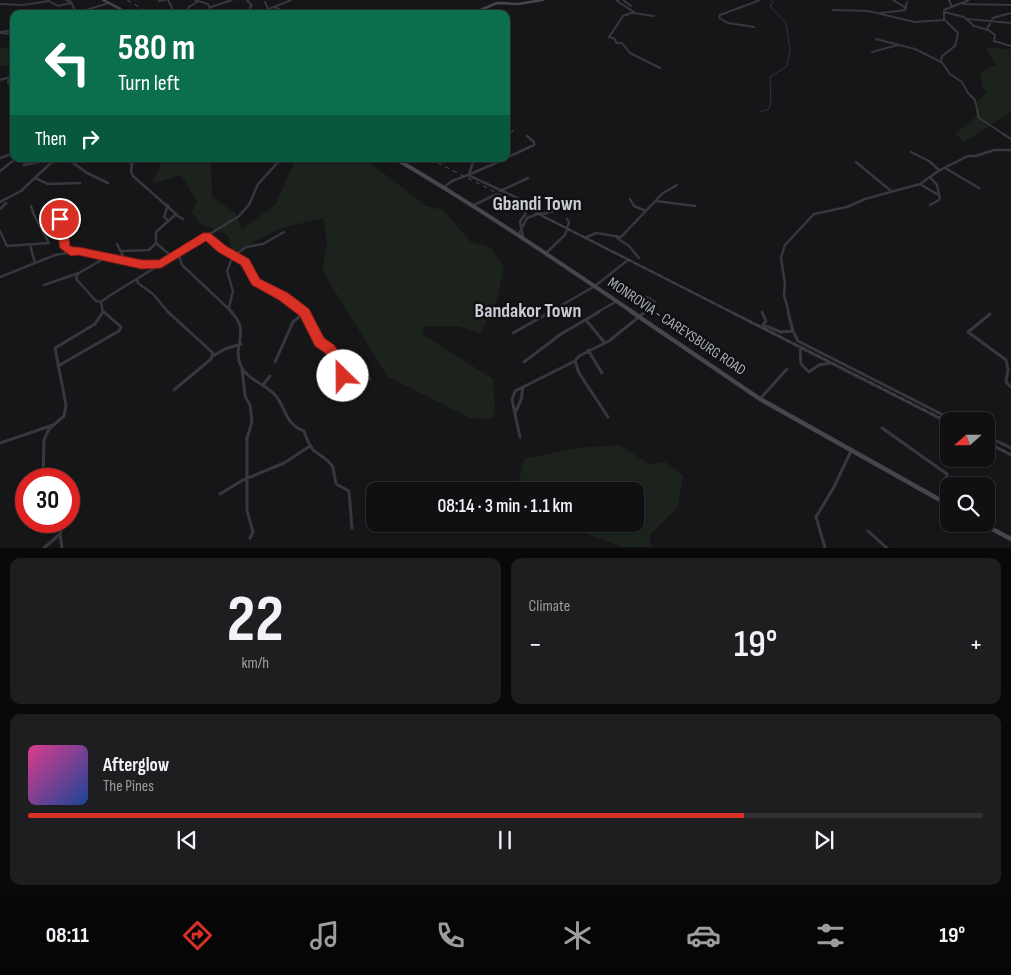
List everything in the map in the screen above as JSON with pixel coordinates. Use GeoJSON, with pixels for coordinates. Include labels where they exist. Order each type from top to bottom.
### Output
{"type":"FeatureCollection","features":[{"type":"Feature","properties":{"kind":"main road"},"geometry":{"type":"LineString","coordinates":[[103,0],[122,10]]}},
{"type":"Feature","properties":{"kind":"main road"},"geometry":{"type":"LineString","coordinates":[[480,10],[497,2],[514,4],[543,0]]}},
{"type":"Feature","properties":{"kind":"main road","name":"MONROVIA - CAREYSBURG ROAD"},"geometry":{"type":"LineString","coordinates":[[401,162],[474,205],[546,252],[760,399],[939,500]]}},
{"type":"Feature","properties":{"kind":"main road"},"geometry":{"type":"LineString","coordinates":[[995,530],[1011,539]]}},
{"type":"Feature","properties":{"kind":"street"},"geometry":{"type":"LineString","coordinates":[[66,0],[71,3],[72,7],[80,10]]}},
{"type":"Feature","properties":{"kind":"street"},"geometry":{"type":"LineString","coordinates":[[159,1],[166,0]]}},
{"type":"Feature","properties":{"kind":"street"},"geometry":{"type":"LineString","coordinates":[[211,7],[232,0]]}},
{"type":"Feature","properties":{"kind":"street"},"geometry":{"type":"LineString","coordinates":[[247,0],[252,6],[250,10]]}},
{"type":"Feature","properties":{"kind":"street"},"geometry":{"type":"LineString","coordinates":[[265,2],[268,9],[291,0]]}},
{"type":"Feature","properties":{"kind":"street"},"geometry":{"type":"LineString","coordinates":[[619,0],[617,1],[633,13]]}},
{"type":"Feature","properties":{"kind":"street"},"geometry":{"type":"LineString","coordinates":[[623,0],[631,6]]}},
{"type":"Feature","properties":{"kind":"street"},"geometry":{"type":"LineString","coordinates":[[754,27],[728,23],[719,18],[720,15],[760,0]]}},
{"type":"Feature","properties":{"kind":"street"},"geometry":{"type":"LineString","coordinates":[[893,0],[906,8]]}},
{"type":"Feature","properties":{"kind":"street"},"geometry":{"type":"LineString","coordinates":[[949,0],[952,7]]}},
{"type":"Feature","properties":{"kind":"street"},"geometry":{"type":"LineString","coordinates":[[944,12],[944,10],[968,0]]}},
{"type":"Feature","properties":{"kind":"street"},"geometry":{"type":"LineString","coordinates":[[0,4],[23,5],[50,1],[58,6],[71,3]]}},
{"type":"Feature","properties":{"kind":"street"},"geometry":{"type":"LineString","coordinates":[[187,10],[196,1],[208,4],[211,10]]}},
{"type":"Feature","properties":{"kind":"street"},"geometry":{"type":"LineString","coordinates":[[906,8],[907,2]]}},
{"type":"Feature","properties":{"kind":"street"},"geometry":{"type":"LineString","coordinates":[[86,10],[109,3]]}},
{"type":"Feature","properties":{"kind":"street"},"geometry":{"type":"LineString","coordinates":[[962,4],[1011,5]]}},
{"type":"Feature","properties":{"kind":"street"},"geometry":{"type":"LineString","coordinates":[[273,6],[282,10]]}},
{"type":"Feature","properties":{"kind":"street"},"geometry":{"type":"LineString","coordinates":[[879,14],[906,8]]}},
{"type":"Feature","properties":{"kind":"street"},"geometry":{"type":"LineString","coordinates":[[833,10],[860,10],[914,23],[929,24],[945,20]]}},
{"type":"Feature","properties":{"kind":"street"},"geometry":{"type":"LineString","coordinates":[[944,12],[979,21],[990,20],[996,15],[1011,13]]}},
{"type":"Feature","properties":{"kind":"street"},"geometry":{"type":"LineString","coordinates":[[942,63],[941,58],[955,46],[958,33],[945,20],[944,12]]}},
{"type":"Feature","properties":{"kind":"street"},"geometry":{"type":"LineString","coordinates":[[654,16],[633,13],[623,16],[610,31],[609,37],[615,39],[616,43],[622,43],[627,50],[644,62],[660,68]]}},
{"type":"Feature","properties":{"kind":"street"},"geometry":{"type":"LineString","coordinates":[[1005,14],[1011,16]]}},
{"type":"Feature","properties":{"kind":"street"},"geometry":{"type":"LineString","coordinates":[[967,19],[966,22],[974,27],[988,30],[995,35],[994,40],[1011,46]]}},
{"type":"Feature","properties":{"kind":"street"},"geometry":{"type":"LineString","coordinates":[[990,20],[995,23],[1011,24]]}},
{"type":"Feature","properties":{"kind":"street"},"geometry":{"type":"LineString","coordinates":[[988,30],[990,20]]}},
{"type":"Feature","properties":{"kind":"street"},"geometry":{"type":"LineString","coordinates":[[876,38],[927,53],[942,63],[975,100],[979,118],[1011,139]]}},
{"type":"Feature","properties":{"kind":"street"},"geometry":{"type":"LineString","coordinates":[[872,52],[900,44]]}},
{"type":"Feature","properties":{"kind":"street"},"geometry":{"type":"LineString","coordinates":[[0,80],[9,77],[8,83],[10,85]]}},
{"type":"Feature","properties":{"kind":"street"},"geometry":{"type":"LineString","coordinates":[[510,156],[534,144],[527,136]]}},
{"type":"Feature","properties":{"kind":"street"},"geometry":{"type":"LineString","coordinates":[[940,413],[798,341],[793,331],[784,294],[785,284],[781,258],[785,245],[814,214],[847,207],[865,199],[920,184],[939,170],[965,160],[969,156],[976,156],[994,150],[1010,151]]}},
{"type":"Feature","properties":{"kind":"street"},"geometry":{"type":"LineString","coordinates":[[911,152],[929,161],[939,170]]}},
{"type":"Feature","properties":{"kind":"street"},"geometry":{"type":"LineString","coordinates":[[0,171],[11,162]]}},
{"type":"Feature","properties":{"kind":"street"},"geometry":{"type":"LineString","coordinates":[[24,165],[40,162]]}},
{"type":"Feature","properties":{"kind":"street"},"geometry":{"type":"LineString","coordinates":[[0,209],[52,162]]}},
{"type":"Feature","properties":{"kind":"street"},"geometry":{"type":"LineString","coordinates":[[72,162],[87,173],[108,182]]}},
{"type":"Feature","properties":{"kind":"street"},"geometry":{"type":"LineString","coordinates":[[130,162],[132,164],[131,172],[133,176],[184,220]]}},
{"type":"Feature","properties":{"kind":"street"},"geometry":{"type":"LineString","coordinates":[[79,273],[77,275],[78,281],[96,301],[101,302],[245,210],[258,184],[278,162]]}},
{"type":"Feature","properties":{"kind":"street"},"geometry":{"type":"LineString","coordinates":[[468,175],[473,162]]}},
{"type":"Feature","properties":{"kind":"street"},"geometry":{"type":"LineString","coordinates":[[444,187],[456,179],[497,162]]}},
{"type":"Feature","properties":{"kind":"street"},"geometry":{"type":"LineString","coordinates":[[856,162],[891,191]]}},
{"type":"Feature","properties":{"kind":"street"},"geometry":{"type":"LineString","coordinates":[[945,168],[979,188]]}},
{"type":"Feature","properties":{"kind":"street"},"geometry":{"type":"LineString","coordinates":[[468,175],[530,204],[542,214]]}},
{"type":"Feature","properties":{"kind":"street"},"geometry":{"type":"LineString","coordinates":[[930,177],[937,185],[940,196],[940,200],[930,205]]}},
{"type":"Feature","properties":{"kind":"street"},"geometry":{"type":"LineString","coordinates":[[35,178],[48,184],[80,183]]}},
{"type":"Feature","properties":{"kind":"street"},"geometry":{"type":"LineString","coordinates":[[500,191],[528,178]]}},
{"type":"Feature","properties":{"kind":"street"},"geometry":{"type":"LineString","coordinates":[[925,182],[928,187]]}},
{"type":"Feature","properties":{"kind":"street"},"geometry":{"type":"LineString","coordinates":[[920,184],[928,187],[940,196]]}},
{"type":"Feature","properties":{"kind":"street"},"geometry":{"type":"LineString","coordinates":[[616,237],[624,234],[663,193],[677,185]]}},
{"type":"Feature","properties":{"kind":"street"},"geometry":{"type":"LineString","coordinates":[[474,205],[497,194]]}},
{"type":"Feature","properties":{"kind":"street"},"geometry":{"type":"LineString","coordinates":[[630,199],[634,206],[646,211]]}},
{"type":"Feature","properties":{"kind":"street"},"geometry":{"type":"LineString","coordinates":[[514,201],[940,419]]}},
{"type":"Feature","properties":{"kind":"street"},"geometry":{"type":"LineString","coordinates":[[656,201],[695,206]]}},
{"type":"Feature","properties":{"kind":"street"},"geometry":{"type":"LineString","coordinates":[[0,202],[7,202]]}},
{"type":"Feature","properties":{"kind":"street"},"geometry":{"type":"LineString","coordinates":[[168,205],[164,217],[169,221]]}},
{"type":"Feature","properties":{"kind":"street"},"geometry":{"type":"LineString","coordinates":[[0,231],[7,246],[49,243],[33,215],[31,206]]}},
{"type":"Feature","properties":{"kind":"street"},"geometry":{"type":"LineString","coordinates":[[522,229],[520,221],[525,215],[526,208]]}},
{"type":"Feature","properties":{"kind":"street"},"geometry":{"type":"LineString","coordinates":[[521,236],[524,220],[532,214],[550,213],[561,209]]}},
{"type":"Feature","properties":{"kind":"street"},"geometry":{"type":"LineString","coordinates":[[170,255],[156,243],[156,232],[176,215]]}},
{"type":"Feature","properties":{"kind":"street"},"geometry":{"type":"LineString","coordinates":[[60,219],[65,248],[71,252]]}},
{"type":"Feature","properties":{"kind":"street"},"geometry":{"type":"LineString","coordinates":[[546,252],[565,235],[567,219]]}},
{"type":"Feature","properties":{"kind":"street"},"geometry":{"type":"LineString","coordinates":[[228,307],[233,291],[227,271],[233,256],[246,247],[263,244],[284,232]]}},
{"type":"Feature","properties":{"kind":"street"},"geometry":{"type":"LineString","coordinates":[[584,238],[590,234],[602,232],[616,237],[629,246],[639,258]]}},
{"type":"Feature","properties":{"kind":"street"},"geometry":{"type":"LineString","coordinates":[[207,236],[233,256],[245,262],[256,282],[283,296],[305,312],[319,342],[330,349],[344,377],[354,376],[370,379]]}},
{"type":"Feature","properties":{"kind":"street"},"geometry":{"type":"LineString","coordinates":[[121,252],[137,249],[146,251],[156,243]]}},
{"type":"Feature","properties":{"kind":"street"},"geometry":{"type":"LineString","coordinates":[[117,244],[125,260]]}},
{"type":"Feature","properties":{"kind":"street"},"geometry":{"type":"LineString","coordinates":[[30,245],[35,263]]}},
{"type":"Feature","properties":{"kind":"street"},"geometry":{"type":"LineString","coordinates":[[0,277],[55,255],[78,251],[142,264],[161,264]]}},
{"type":"Feature","properties":{"kind":"street"},"geometry":{"type":"LineString","coordinates":[[178,252],[180,263],[228,307],[242,325],[239,358],[245,380],[245,396],[250,405],[252,422],[246,438],[248,515],[253,532],[250,538]]}},
{"type":"Feature","properties":{"kind":"street"},"geometry":{"type":"LineString","coordinates":[[44,285],[79,273],[106,258]]}},
{"type":"Feature","properties":{"kind":"street"},"geometry":{"type":"LineString","coordinates":[[513,333],[595,286],[628,260]]}},
{"type":"Feature","properties":{"kind":"street"},"geometry":{"type":"LineString","coordinates":[[137,280],[138,283],[153,294],[165,309],[203,343],[212,353],[212,356]]}},
{"type":"Feature","properties":{"kind":"street"},"geometry":{"type":"LineString","coordinates":[[520,437],[512,406],[513,394],[522,386],[543,378],[575,361],[588,350],[604,342],[640,317],[655,302],[647,297]]}},
{"type":"Feature","properties":{"kind":"street"},"geometry":{"type":"LineString","coordinates":[[524,362],[561,334],[617,301]]}},
{"type":"Feature","properties":{"kind":"street"},"geometry":{"type":"LineString","coordinates":[[0,443],[54,424],[63,418],[66,409],[55,348],[96,323],[103,311],[101,302]]}},
{"type":"Feature","properties":{"kind":"street"},"geometry":{"type":"LineString","coordinates":[[58,366],[119,331],[121,327],[103,311]]}},
{"type":"Feature","properties":{"kind":"street"},"geometry":{"type":"LineString","coordinates":[[275,362],[276,356],[295,319],[305,312]]}},
{"type":"Feature","properties":{"kind":"street"},"geometry":{"type":"LineString","coordinates":[[762,312],[766,320],[763,325],[781,332],[793,331]]}},
{"type":"Feature","properties":{"kind":"street"},"geometry":{"type":"LineString","coordinates":[[990,314],[968,332],[1004,358],[1009,374],[1006,382],[1011,387]]}},
{"type":"Feature","properties":{"kind":"street"},"geometry":{"type":"LineString","coordinates":[[586,320],[604,342]]}},
{"type":"Feature","properties":{"kind":"street"},"geometry":{"type":"LineString","coordinates":[[174,390],[212,356],[241,344]]}},
{"type":"Feature","properties":{"kind":"street"},"geometry":{"type":"LineString","coordinates":[[800,347],[801,364],[808,372],[819,365],[830,363]]}},
{"type":"Feature","properties":{"kind":"street"},"geometry":{"type":"LineString","coordinates":[[588,350],[602,373]]}},
{"type":"Feature","properties":{"kind":"street"},"geometry":{"type":"LineString","coordinates":[[575,361],[579,373],[608,417]]}},
{"type":"Feature","properties":{"kind":"street"},"geometry":{"type":"LineString","coordinates":[[241,368],[277,396],[287,419],[301,430],[304,430],[310,446],[316,453],[326,457],[333,468],[336,484],[349,491],[352,528]]}},
{"type":"Feature","properties":{"kind":"street"},"geometry":{"type":"LineString","coordinates":[[760,399],[787,370]]}},
{"type":"Feature","properties":{"kind":"street"},"geometry":{"type":"LineString","coordinates":[[263,385],[270,376]]}},
{"type":"Feature","properties":{"kind":"street"},"geometry":{"type":"LineString","coordinates":[[515,413],[521,400],[522,386]]}},
{"type":"Feature","properties":{"kind":"street"},"geometry":{"type":"LineString","coordinates":[[43,468],[44,445],[48,431],[54,424]]}},
{"type":"Feature","properties":{"kind":"street"},"geometry":{"type":"LineString","coordinates":[[882,428],[893,433],[921,457],[943,469],[947,474],[939,500]]}},
{"type":"Feature","properties":{"kind":"street"},"geometry":{"type":"LineString","coordinates":[[995,440],[1011,448]]}},
{"type":"Feature","properties":{"kind":"street"},"geometry":{"type":"LineString","coordinates":[[220,494],[247,479],[284,463],[310,446]]}},
{"type":"Feature","properties":{"kind":"street"},"geometry":{"type":"LineString","coordinates":[[995,447],[1011,455]]}},
{"type":"Feature","properties":{"kind":"street"},"geometry":{"type":"LineString","coordinates":[[824,548],[816,517],[852,451]]}},
{"type":"Feature","properties":{"kind":"street"},"geometry":{"type":"LineString","coordinates":[[868,531],[888,548]]}},
{"type":"Feature","properties":{"kind":"street"},"geometry":{"type":"LineString","coordinates":[[44,548],[60,534]]}},
{"type":"Feature","properties":{"kind":"street"},"geometry":{"type":"LineString","coordinates":[[60,534],[62,548]]}},
{"type":"Feature","properties":{"kind":"shaded area"},"geometry":{"type":"Polygon","coordinates":[[[10,47],[8,53],[10,54],[10,65],[0,66],[0,48],[10,47]]]}},
{"type":"Feature","properties":{"kind":"shaded area"},"geometry":{"type":"Polygon","coordinates":[[[986,49],[1011,49],[1011,112],[964,142],[955,134],[976,117],[976,103],[987,92],[983,89],[980,72],[996,65],[986,49]]]}},
{"type":"Feature","properties":{"kind":"shaded area"},"geometry":{"type":"Polygon","coordinates":[[[162,162],[211,162],[212,197],[235,213],[242,229],[275,205],[295,162],[369,162],[426,206],[443,210],[471,242],[490,247],[504,267],[497,299],[481,333],[458,326],[425,326],[422,334],[493,379],[495,412],[491,419],[470,418],[387,376],[322,270],[327,244],[323,218],[282,228],[233,252],[228,235],[199,223],[192,212],[197,202],[181,175],[152,184],[162,162]]]}},
{"type":"Feature","properties":{"kind":"shaded area"},"geometry":{"type":"Polygon","coordinates":[[[620,445],[650,465],[665,462],[683,475],[678,507],[650,535],[651,547],[622,547],[582,532],[644,532],[644,482],[519,482],[524,459],[578,448],[620,445]]]}},
{"type":"Feature","properties":{"kind":"waterway"},"geometry":{"type":"LineString","coordinates":[[759,112],[769,109],[771,100],[770,77],[787,66],[790,50],[786,23],[770,6],[773,3],[771,0]]}},
{"type":"Feature","properties":{"kind":"railway"},"geometry":{"type":"LineString","coordinates":[[127,0],[144,10]]}},
{"type":"Feature","properties":{"kind":"railway"},"geometry":{"type":"LineString","coordinates":[[436,162],[940,417]]}},
{"type":"Feature","properties":{"kind":"railway"},"geometry":{"type":"LineString","coordinates":[[995,446],[1011,454]]}},
{"type":"Feature","properties":{"kind":"district","name":"Gbandi Town"},"geometry":{"type":"Point","coordinates":[537,203]}},
{"type":"Feature","properties":{"kind":"district","name":"Bandakor Town"},"geometry":{"type":"Point","coordinates":[528,310]}},
{"type":"Feature","properties":{"kind":"route"},"geometry":{"type":"LineString","coordinates":[[60,219],[65,248],[71,252],[78,251],[102,257],[130,260],[140,264],[161,264],[207,236],[222,249],[245,262],[256,282],[283,296],[305,312],[319,342],[330,349],[343,376]]}}]}
